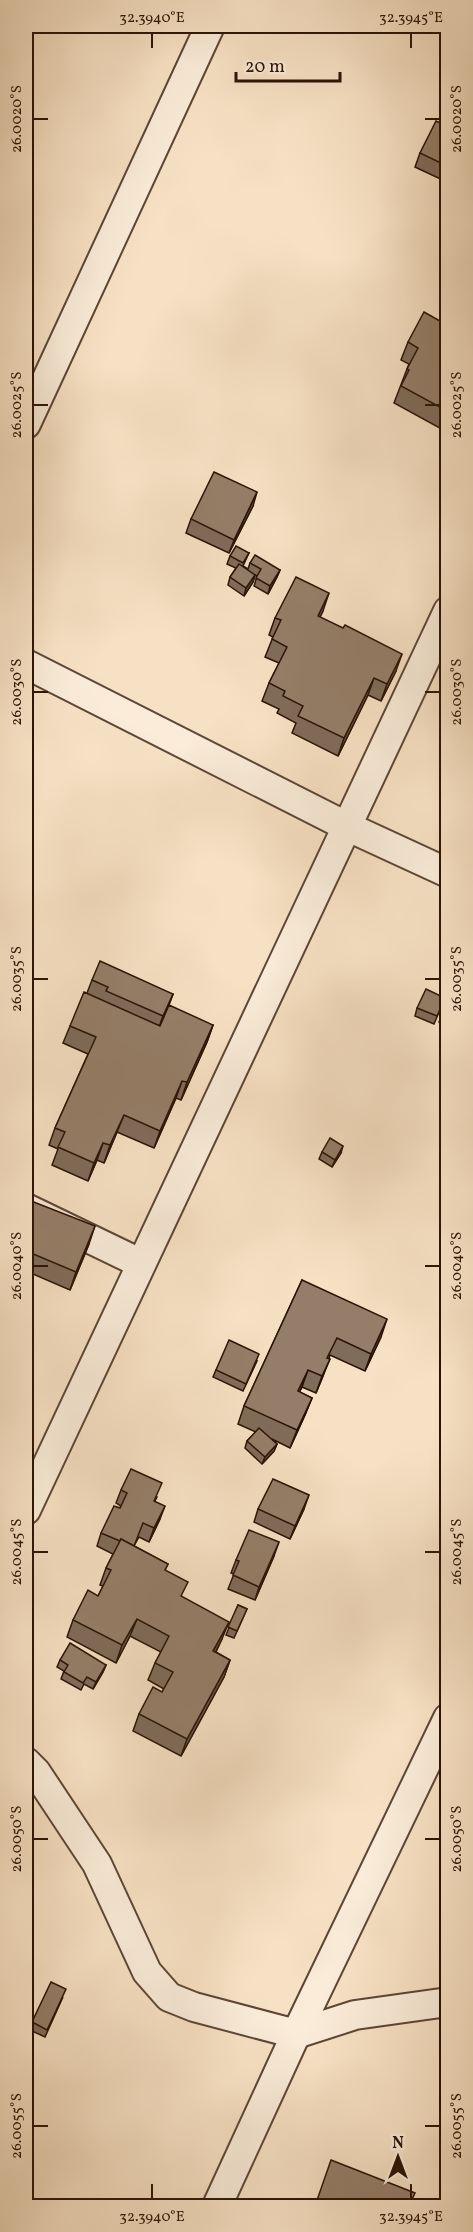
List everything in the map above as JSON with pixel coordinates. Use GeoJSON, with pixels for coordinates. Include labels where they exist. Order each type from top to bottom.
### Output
{"type":"FeatureCollection","features":[{"type":"Feature","properties":{"kind":"street"},"geometry":{"type":"LineString","coordinates":[[26,424],[210,26]]}},
{"type":"Feature","properties":{"kind":"street"},"geometry":{"type":"LineString","coordinates":[[26,1510],[447,611]]}},
{"type":"Feature","properties":{"kind":"street"},"geometry":{"type":"LineString","coordinates":[[26,664],[346,826],[447,873]]}},
{"type":"Feature","properties":{"kind":"street"},"geometry":{"type":"LineString","coordinates":[[26,1208],[140,1263]]}},
{"type":"Feature","properties":{"kind":"street"},"geometry":{"type":"LineString","coordinates":[[217,2206],[296,2034],[447,1718]]}},
{"type":"Feature","properties":{"kind":"street"},"geometry":{"type":"LineString","coordinates":[[26,1762],[36,1772],[97,1864],[147,1972],[169,1997],[194,2007],[296,2034],[355,2016],[447,2002]]}},
{"type":"Feature","properties":{"kind":"building"},"geometry":{"type":"Polygon","coordinates":[[[436,121],[447,126],[447,166],[420,153],[436,121]]]}},
{"type":"Feature","properties":{"kind":"building"},"geometry":{"type":"Polygon","coordinates":[[[424,312],[447,325],[447,411],[401,386],[418,348],[408,342],[424,312]]]}},
{"type":"Feature","properties":{"kind":"building"},"geometry":{"type":"Polygon","coordinates":[[[214,472],[257,492],[234,540],[191,519],[214,472]]]}},
{"type":"Feature","properties":{"kind":"building"},"geometry":{"type":"Polygon","coordinates":[[[236,546],[249,553],[243,563],[230,556],[236,546]]]}},
{"type":"Feature","properties":{"kind":"building"},"geometry":{"type":"Polygon","coordinates":[[[255,555],[280,570],[270,586],[256,578],[261,569],[250,563],[255,555]]]}},
{"type":"Feature","properties":{"kind":"building"},"geometry":{"type":"Polygon","coordinates":[[[239,564],[255,575],[246,588],[230,577],[239,564]]]}},
{"type":"Feature","properties":{"kind":"building"},"geometry":{"type":"Polygon","coordinates":[[[296,577],[329,593],[318,616],[343,628],[345,625],[402,654],[387,684],[374,678],[344,738],[298,716],[303,706],[283,696],[285,691],[269,683],[287,647],[272,639],[281,620],[275,618],[296,577]]]}},
{"type":"Feature","properties":{"kind":"building"},"geometry":{"type":"Polygon","coordinates":[[[100,961],[173,994],[163,1016],[106,991],[108,987],[92,980],[100,961]]]}},
{"type":"Feature","properties":{"kind":"building"},"geometry":{"type":"Polygon","coordinates":[[[426,989],[445,998],[437,1016],[417,1008],[426,989]]]}},
{"type":"Feature","properties":{"kind":"building"},"geometry":{"type":"Polygon","coordinates":[[[84,992],[160,1026],[169,1005],[213,1025],[187,1082],[182,1081],[160,1131],[124,1115],[110,1145],[103,1143],[94,1163],[58,1147],[65,1132],[55,1128],[96,1037],[70,1026],[84,992]]]}},
{"type":"Feature","properties":{"kind":"building"},"geometry":{"type":"Polygon","coordinates":[[[330,1138],[343,1146],[335,1160],[322,1152],[330,1138]]]}},
{"type":"Feature","properties":{"kind":"building"},"geometry":{"type":"Polygon","coordinates":[[[26,1199],[95,1226],[76,1272],[26,1251],[26,1199]]]}},
{"type":"Feature","properties":{"kind":"building"},"geometry":{"type":"Polygon","coordinates":[[[302,1280],[387,1319],[371,1354],[337,1338],[327,1358],[330,1359],[322,1376],[308,1370],[298,1391],[312,1398],[297,1430],[244,1406],[302,1280]]]}},
{"type":"Feature","properties":{"kind":"building"},"geometry":{"type":"Polygon","coordinates":[[[229,1340],[259,1354],[246,1384],[216,1370],[229,1340]]]}},
{"type":"Feature","properties":{"kind":"building"},"geometry":{"type":"Polygon","coordinates":[[[259,1428],[277,1444],[265,1457],[247,1441],[259,1428]]]}},
{"type":"Feature","properties":{"kind":"building"},"geometry":{"type":"Polygon","coordinates":[[[131,1469],[162,1483],[154,1501],[165,1506],[154,1528],[143,1523],[134,1546],[101,1533],[114,1506],[120,1508],[127,1493],[121,1490],[131,1469]]]}},
{"type":"Feature","properties":{"kind":"building"},"geometry":{"type":"Polygon","coordinates":[[[273,1479],[309,1495],[295,1526],[258,1509],[273,1479]]]}},
{"type":"Feature","properties":{"kind":"building"},"geometry":{"type":"Polygon","coordinates":[[[249,1530],[279,1542],[259,1587],[233,1575],[239,1561],[236,1560],[249,1530]]]}},
{"type":"Feature","properties":{"kind":"building"},"geometry":{"type":"Polygon","coordinates":[[[121,1539],[168,1564],[165,1570],[188,1582],[181,1596],[229,1622],[213,1651],[230,1660],[187,1739],[139,1714],[153,1687],[162,1692],[173,1672],[155,1663],[169,1636],[137,1619],[122,1645],[73,1620],[88,1590],[98,1596],[111,1570],[106,1568],[121,1539]]]}},
{"type":"Feature","properties":{"kind":"building"},"geometry":{"type":"Polygon","coordinates":[[[238,1605],[247,1609],[237,1631],[228,1627],[238,1605]]]}},
{"type":"Feature","properties":{"kind":"building"},"geometry":{"type":"Polygon","coordinates":[[[70,1643],[106,1665],[96,1682],[87,1677],[83,1683],[64,1672],[68,1665],[60,1660],[70,1643]]]}},
{"type":"Feature","properties":{"kind":"building"},"geometry":{"type":"Polygon","coordinates":[[[51,1982],[66,1989],[47,2030],[32,2022],[51,1982]]]}},
{"type":"Feature","properties":{"kind":"building"},"geometry":{"type":"Polygon","coordinates":[[[331,2160],[415,2193],[409,2206],[315,2206],[331,2160]]]}}]}
